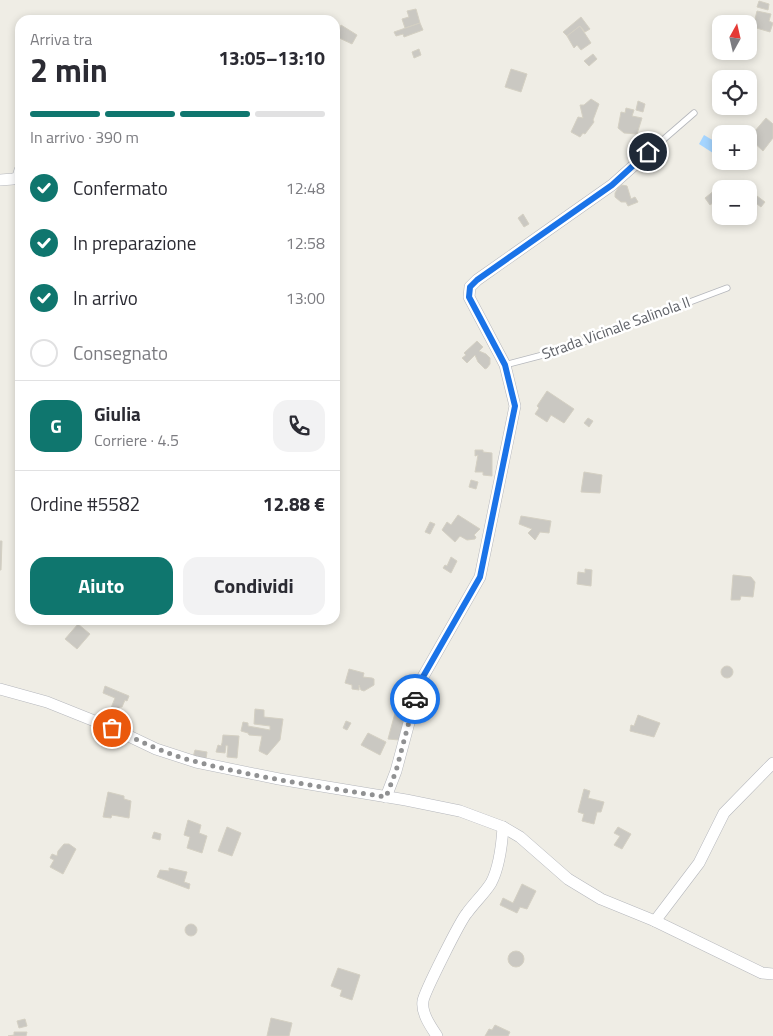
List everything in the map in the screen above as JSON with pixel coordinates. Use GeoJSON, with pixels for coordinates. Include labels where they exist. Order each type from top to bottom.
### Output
{"type":"FeatureCollection","features":[{"type":"Feature","properties":{"kind":"street"},"geometry":{"type":"LineString","coordinates":[[386,797],[396,771],[420,682],[480,577],[515,406],[505,365],[469,297],[470,287],[477,280],[612,185],[648,152]]}},
{"type":"Feature","properties":{"kind":"street"},"geometry":{"type":"LineString","coordinates":[[0,180],[15,178]]}},
{"type":"Feature","properties":{"kind":"street"},"geometry":{"type":"LineString","coordinates":[[0,689],[48,702],[112,728],[156,749],[196,762],[278,780],[460,811],[503,827],[520,837],[568,879],[601,899],[655,921],[762,972],[773,974]]}},
{"type":"Feature","properties":{"kind":"street"},"geometry":{"type":"LineString","coordinates":[[655,921],[698,863],[724,813],[773,763]]}},
{"type":"Feature","properties":{"kind":"street"},"geometry":{"type":"LineString","coordinates":[[437,1036],[428,1023],[422,1002],[466,913],[481,897],[492,881],[502,844],[503,827]]}},
{"type":"Feature","properties":{"kind":"lane"},"geometry":{"type":"LineString","coordinates":[[648,152],[694,113]]}},
{"type":"Feature","properties":{"kind":"lane","name":"Strada Vicinale Salinola II"},"geometry":{"type":"LineString","coordinates":[[505,365],[562,350],[727,288]]}},
{"type":"Feature","properties":{"kind":"water"},"geometry":{"type":"Polygon","coordinates":[[[704,135],[712,140],[712,152],[699,144],[704,135]]]}},
{"type":"Feature","properties":{"kind":"building"},"geometry":{"type":"Polygon","coordinates":[[[759,1],[769,4],[768,10],[757,7],[759,1]]]}},
{"type":"Feature","properties":{"kind":"building"},"geometry":{"type":"Polygon","coordinates":[[[416,9],[420,23],[405,28],[402,19],[409,17],[407,11],[416,9]]]}},
{"type":"Feature","properties":{"kind":"building"},"geometry":{"type":"Polygon","coordinates":[[[757,11],[771,14],[769,21],[773,23],[770,32],[758,28],[758,15],[756,15],[757,11]]]}},
{"type":"Feature","properties":{"kind":"building"},"geometry":{"type":"Polygon","coordinates":[[[581,17],[590,29],[585,32],[580,26],[567,36],[563,32],[581,17]]]}},
{"type":"Feature","properties":{"kind":"building"},"geometry":{"type":"Polygon","coordinates":[[[420,23],[423,30],[404,37],[403,34],[396,36],[394,32],[420,23]]]}},
{"type":"Feature","properties":{"kind":"building"},"geometry":{"type":"Polygon","coordinates":[[[341,25],[357,35],[352,44],[340,38],[341,25]]]}},
{"type":"Feature","properties":{"kind":"building"},"geometry":{"type":"Polygon","coordinates":[[[580,26],[591,43],[581,50],[577,45],[574,48],[567,36],[580,26]]]}},
{"type":"Feature","properties":{"kind":"building"},"geometry":{"type":"Polygon","coordinates":[[[419,49],[421,55],[414,58],[412,52],[419,49]]]}},
{"type":"Feature","properties":{"kind":"building"},"geometry":{"type":"Polygon","coordinates":[[[593,54],[597,59],[589,66],[584,61],[593,54]]]}},
{"type":"Feature","properties":{"kind":"building"},"geometry":{"type":"Polygon","coordinates":[[[511,69],[527,74],[521,92],[505,87],[511,69]]]}},
{"type":"Feature","properties":{"kind":"building"},"geometry":{"type":"Polygon","coordinates":[[[591,99],[599,104],[594,122],[585,134],[583,133],[580,137],[571,132],[578,117],[583,118],[580,105],[584,105],[591,99]]]}},
{"type":"Feature","properties":{"kind":"building"},"geometry":{"type":"Polygon","coordinates":[[[638,101],[645,104],[643,112],[636,110],[638,101]]]}},
{"type":"Feature","properties":{"kind":"building"},"geometry":{"type":"Polygon","coordinates":[[[626,108],[634,110],[632,116],[642,118],[637,134],[624,133],[618,128],[621,112],[625,113],[626,108]]]}},
{"type":"Feature","properties":{"kind":"building"},"geometry":{"type":"Polygon","coordinates":[[[766,118],[773,124],[773,138],[763,151],[757,145],[757,129],[766,118]]]}},
{"type":"Feature","properties":{"kind":"building"},"geometry":{"type":"Polygon","coordinates":[[[622,185],[627,186],[631,199],[635,197],[638,202],[628,206],[626,202],[621,202],[615,197],[615,193],[622,185]]]}},
{"type":"Feature","properties":{"kind":"building"},"geometry":{"type":"Polygon","coordinates":[[[712,192],[712,204],[710,205],[705,198],[712,192]]]}},
{"type":"Feature","properties":{"kind":"building"},"geometry":{"type":"Polygon","coordinates":[[[757,196],[765,202],[761,207],[757,204],[757,196]]]}},
{"type":"Feature","properties":{"kind":"building"},"geometry":{"type":"Polygon","coordinates":[[[523,214],[529,224],[524,227],[518,218],[523,214]]]}},
{"type":"Feature","properties":{"kind":"building"},"geometry":{"type":"Polygon","coordinates":[[[477,341],[483,347],[479,351],[490,358],[490,364],[485,369],[478,362],[475,355],[467,363],[462,358],[466,355],[464,353],[477,341]]]}},
{"type":"Feature","properties":{"kind":"building"},"geometry":{"type":"Polygon","coordinates":[[[547,391],[574,409],[564,423],[551,415],[547,422],[535,414],[539,408],[537,406],[547,391]]]}},
{"type":"Feature","properties":{"kind":"building"},"geometry":{"type":"Polygon","coordinates":[[[588,418],[593,421],[589,427],[584,423],[588,418]]]}},
{"type":"Feature","properties":{"kind":"building"},"geometry":{"type":"Polygon","coordinates":[[[475,450],[492,453],[492,476],[483,475],[483,472],[475,472],[478,455],[475,456],[475,450]]]}},
{"type":"Feature","properties":{"kind":"building"},"geometry":{"type":"Polygon","coordinates":[[[584,472],[602,475],[600,493],[581,492],[584,472]]]}},
{"type":"Feature","properties":{"kind":"building"},"geometry":{"type":"Polygon","coordinates":[[[471,480],[478,482],[476,489],[469,487],[471,480]]]}},
{"type":"Feature","properties":{"kind":"building"},"geometry":{"type":"Polygon","coordinates":[[[458,515],[480,529],[474,535],[475,539],[467,540],[460,536],[455,542],[442,530],[447,522],[451,525],[458,515]]]}},
{"type":"Feature","properties":{"kind":"building"},"geometry":{"type":"Polygon","coordinates":[[[521,516],[551,521],[549,533],[540,532],[535,540],[528,533],[532,529],[519,524],[521,516]]]}},
{"type":"Feature","properties":{"kind":"building"},"geometry":{"type":"Polygon","coordinates":[[[430,522],[435,524],[430,534],[425,532],[430,522]]]}},
{"type":"Feature","properties":{"kind":"building"},"geometry":{"type":"Polygon","coordinates":[[[0,541],[2,541],[1,570],[0,570],[0,541]]]}},
{"type":"Feature","properties":{"kind":"building"},"geometry":{"type":"Polygon","coordinates":[[[451,557],[457,561],[451,573],[443,568],[445,565],[447,566],[451,557]]]}},
{"type":"Feature","properties":{"kind":"building"},"geometry":{"type":"Polygon","coordinates":[[[585,569],[592,570],[591,586],[577,584],[578,572],[585,573],[585,569]]]}},
{"type":"Feature","properties":{"kind":"building"},"geometry":{"type":"Polygon","coordinates":[[[733,575],[751,577],[755,582],[753,597],[741,596],[740,600],[731,600],[733,575]]]}},
{"type":"Feature","properties":{"kind":"building"},"geometry":{"type":"Polygon","coordinates":[[[77,625],[90,634],[77,649],[65,639],[77,625]]]}},
{"type":"Feature","properties":{"kind":"building"},"geometry":{"type":"Polygon","coordinates":[[[725,666],[729,666],[733,672],[729,678],[725,678],[721,674],[721,670],[725,666]]]}},
{"type":"Feature","properties":{"kind":"building"},"geometry":{"type":"Polygon","coordinates":[[[349,669],[364,673],[363,677],[374,679],[374,685],[364,691],[361,690],[359,685],[359,690],[352,689],[352,685],[345,683],[349,669]]]}},
{"type":"Feature","properties":{"kind":"building"},"geometry":{"type":"Polygon","coordinates":[[[105,686],[129,696],[127,701],[125,700],[122,707],[120,707],[117,716],[109,713],[115,698],[103,693],[105,686]]]}},
{"type":"Feature","properties":{"kind":"building"},"geometry":{"type":"Polygon","coordinates":[[[255,709],[264,710],[264,717],[283,719],[280,740],[267,755],[259,751],[262,736],[249,735],[241,731],[243,722],[248,723],[248,726],[270,730],[270,726],[254,724],[255,709]]]}},
{"type":"Feature","properties":{"kind":"building"},"geometry":{"type":"Polygon","coordinates":[[[395,713],[406,713],[399,740],[388,739],[395,713]]]}},
{"type":"Feature","properties":{"kind":"building"},"geometry":{"type":"Polygon","coordinates":[[[638,715],[660,723],[654,737],[630,731],[631,725],[634,726],[638,715]]]}},
{"type":"Feature","properties":{"kind":"building"},"geometry":{"type":"Polygon","coordinates":[[[346,721],[351,723],[347,730],[343,728],[346,721]]]}},
{"type":"Feature","properties":{"kind":"building"},"geometry":{"type":"Polygon","coordinates":[[[368,733],[386,742],[380,755],[361,745],[368,733]]]}},
{"type":"Feature","properties":{"kind":"building"},"geometry":{"type":"Polygon","coordinates":[[[223,735],[239,736],[237,758],[227,757],[228,746],[226,745],[225,753],[216,752],[218,745],[221,746],[223,735]]]}},
{"type":"Feature","properties":{"kind":"building"},"geometry":{"type":"Polygon","coordinates":[[[195,750],[207,752],[206,759],[193,757],[195,750]]]}},
{"type":"Feature","properties":{"kind":"building"},"geometry":{"type":"Polygon","coordinates":[[[584,789],[590,791],[588,798],[604,802],[601,812],[597,812],[594,824],[582,821],[584,814],[578,812],[584,789]]]}},
{"type":"Feature","properties":{"kind":"building"},"geometry":{"type":"Polygon","coordinates":[[[108,792],[124,796],[124,799],[131,801],[129,818],[112,815],[111,818],[103,817],[108,792]]]}},
{"type":"Feature","properties":{"kind":"building"},"geometry":{"type":"Polygon","coordinates":[[[188,820],[201,825],[199,833],[207,836],[202,853],[187,848],[190,837],[184,835],[188,820]]]}},
{"type":"Feature","properties":{"kind":"building"},"geometry":{"type":"Polygon","coordinates":[[[227,827],[241,833],[232,856],[218,851],[227,827]]]}},
{"type":"Feature","properties":{"kind":"building"},"geometry":{"type":"Polygon","coordinates":[[[618,827],[631,834],[622,849],[614,845],[620,836],[614,833],[618,827]]]}},
{"type":"Feature","properties":{"kind":"building"},"geometry":{"type":"Polygon","coordinates":[[[154,832],[161,834],[160,840],[152,838],[154,832]]]}},
{"type":"Feature","properties":{"kind":"building"},"geometry":{"type":"Polygon","coordinates":[[[64,844],[69,844],[76,849],[63,874],[50,867],[54,860],[50,858],[52,854],[57,856],[58,851],[64,844]]]}},
{"type":"Feature","properties":{"kind":"building"},"geometry":{"type":"Polygon","coordinates":[[[169,868],[187,872],[184,882],[190,884],[189,889],[157,877],[160,870],[169,871],[169,868]]]}},
{"type":"Feature","properties":{"kind":"building"},"geometry":{"type":"Polygon","coordinates":[[[522,884],[536,891],[527,909],[520,907],[517,913],[500,905],[503,898],[513,903],[522,884]]]}},
{"type":"Feature","properties":{"kind":"building"},"geometry":{"type":"Polygon","coordinates":[[[191,924],[197,930],[191,936],[185,930],[191,924]]]}},
{"type":"Feature","properties":{"kind":"building"},"geometry":{"type":"Polygon","coordinates":[[[513,951],[519,951],[524,956],[522,965],[513,967],[508,962],[508,956],[513,951]]]}},
{"type":"Feature","properties":{"kind":"building"},"geometry":{"type":"Polygon","coordinates":[[[338,968],[360,975],[352,1000],[340,996],[342,990],[331,986],[338,968]]]}},
{"type":"Feature","properties":{"kind":"building"},"geometry":{"type":"Polygon","coordinates":[[[271,1018],[292,1023],[289,1036],[267,1036],[271,1018]]]}},
{"type":"Feature","properties":{"kind":"building"},"geometry":{"type":"Polygon","coordinates":[[[25,1019],[27,1026],[19,1028],[17,1021],[25,1019]]]}},
{"type":"Feature","properties":{"kind":"building"},"geometry":{"type":"Polygon","coordinates":[[[495,1025],[510,1032],[508,1036],[485,1036],[489,1029],[492,1030],[495,1025]]]}},
{"type":"Feature","properties":{"kind":"building"},"geometry":{"type":"Polygon","coordinates":[[[14,1032],[27,1032],[26,1036],[8,1036],[14,1035],[14,1032]]]}},
{"type":"Feature","properties":{"kind":"way so far"},"geometry":{"type":"LineString","coordinates":[[112,728],[156,749],[196,762],[278,780],[386,797],[396,771],[415,699]]}},
{"type":"Feature","properties":{"kind":"route"},"geometry":{"type":"LineString","coordinates":[[415,699],[420,682],[480,577],[515,406],[505,365],[469,297],[470,287],[477,280],[612,185],[648,152]]}}]}
